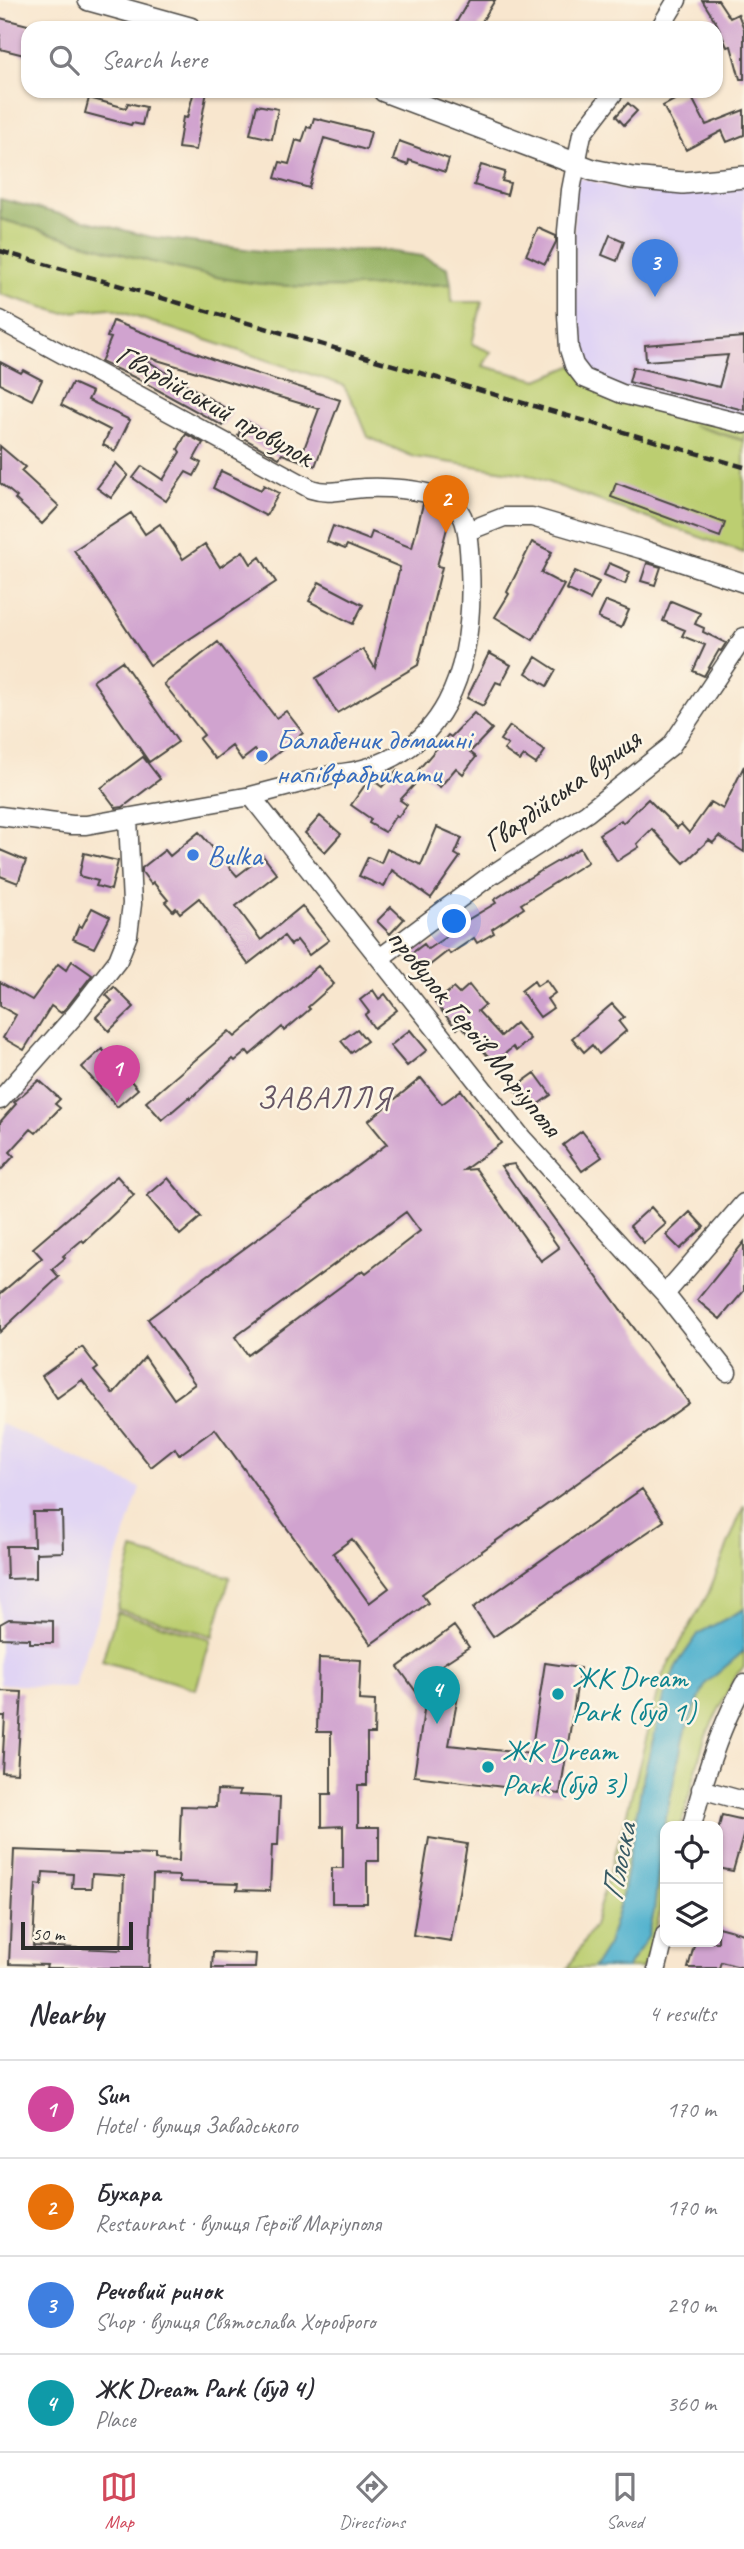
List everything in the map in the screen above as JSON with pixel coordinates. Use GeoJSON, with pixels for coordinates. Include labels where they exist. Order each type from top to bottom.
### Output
{"type":"FeatureCollection","features":[{"type":"Feature","properties":{"kind":"main road"},"geometry":{"type":"LineString","coordinates":[[89,0],[165,21]]}},
{"type":"Feature","properties":{"kind":"main road"},"geometry":{"type":"LineString","coordinates":[[403,98],[593,170],[632,178],[683,183],[744,177]]}},
{"type":"Feature","properties":{"kind":"street"},"geometry":{"type":"LineString","coordinates":[[664,21],[677,0]]}},
{"type":"Feature","properties":{"kind":"street"},"geometry":{"type":"LineString","coordinates":[[610,98],[582,134],[570,190],[566,280],[569,349],[574,365],[584,378],[622,394],[744,424]]}},
{"type":"Feature","properties":{"kind":"street","name":"Гвардійський провулок"},"geometry":{"type":"LineString","coordinates":[[0,320],[311,489],[328,493],[377,488],[440,497],[455,504],[468,531]]}},
{"type":"Feature","properties":{"kind":"street"},"geometry":{"type":"LineString","coordinates":[[0,816],[79,825],[128,818],[251,796],[372,766],[406,750],[428,731],[453,695],[462,663],[471,593],[468,531],[504,517],[532,517],[744,583]]}},
{"type":"Feature","properties":{"kind":"street","name":"Гвардійська вулиця"},"geometry":{"type":"LineString","coordinates":[[380,958],[487,878],[587,813],[671,746],[744,637]]}},
{"type":"Feature","properties":{"kind":"street","name":"провулок Героїв Маріуполя"},"geometry":{"type":"LineString","coordinates":[[251,796],[522,1138],[665,1294],[727,1372]]}},
{"type":"Feature","properties":{"kind":"street"},"geometry":{"type":"LineString","coordinates":[[0,1100],[76,1014],[118,960],[131,923],[128,818]]}},
{"type":"Feature","properties":{"kind":"street"},"geometry":{"type":"LineString","coordinates":[[665,1294],[744,1203]]}},
{"type":"Feature","properties":{"kind":"street"},"geometry":{"type":"LineString","coordinates":[[693,1821],[701,1789],[727,1717],[744,1684]]}},
{"type":"Feature","properties":{"kind":"street"},"geometry":{"type":"LineString","coordinates":[[701,1789],[744,1801]]}},
{"type":"Feature","properties":{"kind":"street"},"geometry":{"type":"LineString","coordinates":[[657,1968],[662,1947]]}},
{"type":"Feature","properties":{"kind":"shaded area"},"geometry":{"type":"Polygon","coordinates":[[[574,176],[626,190],[684,194],[744,184],[744,424],[622,394],[574,365],[574,176]]]}},
{"type":"Feature","properties":{"kind":"shaded area"},"geometry":{"type":"Polygon","coordinates":[[[0,1423],[140,1488],[74,1688],[0,1684],[0,1423]]]}},
{"type":"Feature","properties":{"kind":"green space"},"geometry":{"type":"Polygon","coordinates":[[[0,199],[151,237],[268,252],[380,250],[422,256],[448,268],[451,284],[314,287],[232,280],[145,260],[0,219],[0,199]]]}},
{"type":"Feature","properties":{"kind":"green space"},"geometry":{"type":"Polygon","coordinates":[[[0,219],[145,260],[259,284],[369,287],[451,284],[452,302],[482,302],[472,344],[491,352],[483,366],[538,380],[574,365],[584,378],[744,424],[744,440],[692,425],[744,441],[744,553],[525,474],[414,457],[368,437],[343,385],[109,308],[62,313],[0,294],[0,219]]]}},
{"type":"Feature","properties":{"kind":"green space"},"geometry":{"type":"Polygon","coordinates":[[[744,1505],[744,1667],[736,1675],[705,1737],[682,1821],[660,1821],[660,1911],[651,1949],[642,1968],[568,1968],[594,1925],[663,1674],[708,1594],[744,1505]]]}},
{"type":"Feature","properties":{"kind":"green space"},"geometry":{"type":"Polygon","coordinates":[[[133,1550],[230,1577],[213,1636],[117,1609],[133,1550]]]}},
{"type":"Feature","properties":{"kind":"green space"},"geometry":{"type":"Polygon","coordinates":[[[117,1612],[211,1639],[196,1689],[102,1661],[117,1612]]]}},
{"type":"Feature","properties":{"kind":"water"},"geometry":{"type":"Polygon","coordinates":[[[744,1609],[744,1651],[706,1683],[684,1734],[665,1821],[660,1821],[660,1855],[654,1912],[648,1937],[627,1968],[593,1968],[608,1944],[622,1896],[643,1778],[666,1690],[678,1663],[699,1633],[744,1609]]]}},
{"type":"Feature","properties":{"kind":"building"},"geometry":{"type":"Polygon","coordinates":[[[469,0],[495,0],[482,21],[457,21],[469,0]]]}},
{"type":"Feature","properties":{"kind":"building"},"geometry":{"type":"Polygon","coordinates":[[[702,0],[718,0],[730,18],[738,14],[744,29],[744,79],[740,79],[731,46],[727,47],[723,38],[723,21],[715,21],[702,0]]]}},
{"type":"Feature","properties":{"kind":"building"},"geometry":{"type":"Polygon","coordinates":[[[0,18],[21,23],[21,54],[0,49],[0,18]]]}},
{"type":"Feature","properties":{"kind":"building"},"geometry":{"type":"Polygon","coordinates":[[[89,98],[126,108],[128,103],[146,107],[142,125],[131,125],[85,113],[89,98]]]}},
{"type":"Feature","properties":{"kind":"building"},"geometry":{"type":"Polygon","coordinates":[[[192,98],[206,98],[196,150],[178,148],[183,117],[187,118],[192,98]]]}},
{"type":"Feature","properties":{"kind":"building"},"geometry":{"type":"Polygon","coordinates":[[[678,98],[692,98],[706,125],[744,110],[744,135],[727,142],[722,131],[686,150],[663,106],[678,98]]]}},
{"type":"Feature","properties":{"kind":"building"},"geometry":{"type":"Polygon","coordinates":[[[628,103],[637,111],[624,125],[616,116],[628,103]]]}},
{"type":"Feature","properties":{"kind":"building"},"geometry":{"type":"Polygon","coordinates":[[[257,105],[278,109],[272,139],[250,134],[257,105]]]}},
{"type":"Feature","properties":{"kind":"building"},"geometry":{"type":"Polygon","coordinates":[[[314,118],[371,132],[366,150],[324,138],[309,188],[275,178],[280,162],[289,164],[296,140],[302,142],[307,127],[311,128],[314,118]]]}},
{"type":"Feature","properties":{"kind":"building"},"geometry":{"type":"Polygon","coordinates":[[[399,141],[449,159],[445,172],[409,160],[408,165],[393,160],[399,141]]]}},
{"type":"Feature","properties":{"kind":"building"},"geometry":{"type":"Polygon","coordinates":[[[481,165],[505,172],[502,181],[510,183],[507,195],[474,185],[481,165]]]}},
{"type":"Feature","properties":{"kind":"building"},"geometry":{"type":"Polygon","coordinates":[[[538,228],[556,236],[556,242],[545,264],[526,255],[538,228]]]}},
{"type":"Feature","properties":{"kind":"building"},"geometry":{"type":"Polygon","coordinates":[[[610,235],[624,241],[617,261],[602,255],[610,235]]]}},
{"type":"Feature","properties":{"kind":"building"},"geometry":{"type":"Polygon","coordinates":[[[113,321],[217,361],[340,400],[315,466],[282,454],[279,458],[238,435],[245,420],[302,454],[319,409],[147,357],[146,360],[232,412],[223,426],[138,379],[101,362],[111,338],[107,337],[113,321]]]}},
{"type":"Feature","properties":{"kind":"building"},"geometry":{"type":"Polygon","coordinates":[[[744,337],[744,410],[629,382],[633,367],[719,387],[728,355],[646,361],[645,345],[744,337]]]}},
{"type":"Feature","properties":{"kind":"building"},"geometry":{"type":"Polygon","coordinates":[[[0,362],[42,380],[32,400],[0,384],[0,362]]]}},
{"type":"Feature","properties":{"kind":"building"},"geometry":{"type":"Polygon","coordinates":[[[72,383],[92,392],[88,400],[130,420],[115,451],[103,445],[110,430],[61,405],[72,383]]]}},
{"type":"Feature","properties":{"kind":"building"},"geometry":{"type":"Polygon","coordinates":[[[186,434],[203,443],[194,459],[201,463],[194,476],[186,472],[166,501],[133,478],[142,466],[163,480],[180,452],[178,449],[186,434]]]}},
{"type":"Feature","properties":{"kind":"building"},"geometry":{"type":"Polygon","coordinates":[[[0,446],[25,467],[21,471],[59,506],[42,524],[0,483],[0,446]]]}},
{"type":"Feature","properties":{"kind":"building"},"geometry":{"type":"Polygon","coordinates":[[[116,463],[128,475],[111,498],[97,488],[116,463]]]}},
{"type":"Feature","properties":{"kind":"building"},"geometry":{"type":"Polygon","coordinates":[[[221,471],[261,490],[264,485],[279,493],[266,516],[213,488],[221,471]]]}},
{"type":"Feature","properties":{"kind":"building"},"geometry":{"type":"Polygon","coordinates":[[[616,483],[725,523],[720,537],[611,497],[616,483]]]}},
{"type":"Feature","properties":{"kind":"building"},"geometry":{"type":"Polygon","coordinates":[[[423,504],[438,508],[450,517],[437,566],[442,567],[418,665],[337,713],[316,678],[363,649],[375,668],[400,567],[347,545],[345,549],[327,542],[333,526],[369,540],[372,532],[412,548],[423,504]]]}},
{"type":"Feature","properties":{"kind":"building"},"geometry":{"type":"Polygon","coordinates":[[[131,513],[145,534],[160,524],[183,559],[205,544],[220,567],[243,551],[251,564],[260,557],[276,582],[150,665],[74,550],[131,513]]]}},
{"type":"Feature","properties":{"kind":"building"},"geometry":{"type":"Polygon","coordinates":[[[532,542],[552,552],[541,573],[564,585],[533,640],[495,617],[509,594],[507,592],[532,542]]]}},
{"type":"Feature","properties":{"kind":"building"},"geometry":{"type":"Polygon","coordinates":[[[609,563],[630,572],[625,584],[604,575],[609,563]]]}},
{"type":"Feature","properties":{"kind":"building"},"geometry":{"type":"Polygon","coordinates":[[[647,563],[661,567],[655,585],[641,581],[647,563]]]}},
{"type":"Feature","properties":{"kind":"building"},"geometry":{"type":"Polygon","coordinates":[[[575,571],[599,582],[590,600],[566,589],[575,571]]]}},
{"type":"Feature","properties":{"kind":"building"},"geometry":{"type":"Polygon","coordinates":[[[319,582],[363,605],[353,624],[309,601],[319,582]]]}},
{"type":"Feature","properties":{"kind":"building"},"geometry":{"type":"Polygon","coordinates":[[[606,601],[629,610],[621,628],[598,618],[606,601]]]}},
{"type":"Feature","properties":{"kind":"building"},"geometry":{"type":"Polygon","coordinates":[[[671,601],[700,613],[695,624],[704,628],[703,632],[726,643],[704,676],[693,671],[705,645],[682,636],[685,630],[663,621],[671,601]]]}},
{"type":"Feature","properties":{"kind":"building"},"geometry":{"type":"Polygon","coordinates":[[[218,642],[276,718],[286,711],[303,733],[265,763],[255,750],[242,760],[232,746],[215,759],[199,739],[204,735],[164,684],[218,642]]]}},
{"type":"Feature","properties":{"kind":"building"},"geometry":{"type":"Polygon","coordinates":[[[489,653],[511,665],[501,684],[496,682],[483,706],[467,698],[489,653]]]}},
{"type":"Feature","properties":{"kind":"building"},"geometry":{"type":"Polygon","coordinates":[[[536,657],[556,670],[547,686],[526,673],[536,657]]]}},
{"type":"Feature","properties":{"kind":"building"},"geometry":{"type":"Polygon","coordinates":[[[122,661],[178,742],[149,762],[93,681],[122,661]]]}},
{"type":"Feature","properties":{"kind":"building"},"geometry":{"type":"Polygon","coordinates":[[[474,713],[492,729],[470,752],[476,757],[463,774],[456,768],[440,787],[418,770],[448,735],[451,737],[474,713]]]}},
{"type":"Feature","properties":{"kind":"building"},"geometry":{"type":"Polygon","coordinates":[[[510,726],[545,751],[536,764],[524,756],[520,761],[504,750],[508,745],[500,740],[510,726]]]}},
{"type":"Feature","properties":{"kind":"building"},"geometry":{"type":"Polygon","coordinates":[[[143,757],[160,779],[123,807],[116,808],[101,788],[143,757]]]}},
{"type":"Feature","properties":{"kind":"building"},"geometry":{"type":"Polygon","coordinates":[[[744,766],[744,852],[719,836],[713,843],[709,840],[684,863],[652,829],[637,844],[639,847],[617,861],[599,834],[621,820],[623,823],[648,799],[677,828],[681,824],[689,833],[711,802],[723,809],[744,766]]]}},
{"type":"Feature","properties":{"kind":"building"},"geometry":{"type":"Polygon","coordinates":[[[397,770],[414,785],[400,800],[407,805],[398,817],[396,815],[385,832],[369,823],[371,819],[351,805],[370,778],[382,787],[397,770]]]}},
{"type":"Feature","properties":{"kind":"building"},"geometry":{"type":"Polygon","coordinates":[[[320,816],[341,834],[325,852],[305,833],[320,816]]]}},
{"type":"Feature","properties":{"kind":"building"},"geometry":{"type":"Polygon","coordinates":[[[437,827],[462,838],[455,854],[460,857],[431,898],[392,870],[384,887],[359,876],[368,857],[381,863],[387,849],[421,865],[437,827]]]}},
{"type":"Feature","properties":{"kind":"building"},"geometry":{"type":"Polygon","coordinates":[[[199,832],[237,876],[263,856],[277,874],[236,906],[261,940],[302,906],[329,940],[309,955],[297,940],[291,945],[284,936],[248,964],[199,898],[180,913],[176,908],[173,911],[165,902],[168,900],[153,882],[151,884],[142,868],[165,850],[170,856],[199,832]]]}},
{"type":"Feature","properties":{"kind":"building"},"geometry":{"type":"Polygon","coordinates":[[[580,848],[588,862],[521,904],[524,908],[492,929],[494,933],[477,943],[474,938],[450,954],[448,951],[421,972],[408,956],[424,944],[428,949],[465,924],[464,922],[496,903],[494,900],[580,848]]]}},
{"type":"Feature","properties":{"kind":"building"},"geometry":{"type":"Polygon","coordinates":[[[0,850],[26,861],[18,883],[0,876],[0,850]]]}},
{"type":"Feature","properties":{"kind":"building"},"geometry":{"type":"Polygon","coordinates":[[[84,853],[118,861],[111,890],[96,886],[98,881],[79,876],[84,853]]]}},
{"type":"Feature","properties":{"kind":"building"},"geometry":{"type":"Polygon","coordinates":[[[391,907],[404,919],[390,934],[377,921],[391,907]]]}},
{"type":"Feature","properties":{"kind":"building"},"geometry":{"type":"Polygon","coordinates":[[[92,908],[110,917],[94,948],[73,939],[79,925],[82,927],[92,908]]]}},
{"type":"Feature","properties":{"kind":"building"},"geometry":{"type":"Polygon","coordinates":[[[72,961],[92,975],[67,1007],[61,1013],[51,1006],[24,1050],[3,1038],[16,1015],[0,1006],[0,982],[32,1000],[58,964],[66,970],[72,961]]]}},
{"type":"Feature","properties":{"kind":"building"},"geometry":{"type":"Polygon","coordinates":[[[318,966],[334,984],[284,1031],[282,1027],[250,1055],[247,1051],[235,1061],[233,1059],[190,1099],[189,1097],[162,1120],[146,1102],[229,1031],[235,1037],[318,966]]]}},
{"type":"Feature","properties":{"kind":"building"},"geometry":{"type":"Polygon","coordinates":[[[546,980],[555,993],[547,999],[553,1008],[540,1017],[521,991],[534,981],[537,986],[546,980]]]}},
{"type":"Feature","properties":{"kind":"building"},"geometry":{"type":"Polygon","coordinates":[[[469,985],[485,1005],[478,1011],[501,1036],[516,1023],[530,1039],[516,1051],[513,1047],[494,1063],[461,1025],[457,1029],[435,1003],[453,988],[459,994],[469,985]]]}},
{"type":"Feature","properties":{"kind":"building"},"geometry":{"type":"Polygon","coordinates":[[[114,987],[134,1007],[109,1031],[96,1017],[112,1001],[106,995],[114,987]]]}},
{"type":"Feature","properties":{"kind":"building"},"geometry":{"type":"Polygon","coordinates":[[[373,990],[379,999],[385,994],[397,1010],[374,1028],[365,1015],[369,1012],[360,1000],[373,990]]]}},
{"type":"Feature","properties":{"kind":"building"},"geometry":{"type":"Polygon","coordinates":[[[612,1004],[624,1017],[619,1022],[626,1031],[599,1054],[592,1045],[584,1052],[572,1038],[612,1004]]]}},
{"type":"Feature","properties":{"kind":"building"},"geometry":{"type":"Polygon","coordinates":[[[357,1029],[367,1041],[351,1053],[341,1041],[357,1029]]]}},
{"type":"Feature","properties":{"kind":"building"},"geometry":{"type":"Polygon","coordinates":[[[410,1030],[427,1050],[407,1066],[390,1046],[410,1030]]]}},
{"type":"Feature","properties":{"kind":"building"},"geometry":{"type":"Polygon","coordinates":[[[102,1049],[138,1089],[117,1107],[82,1067],[102,1049]]]}},
{"type":"Feature","properties":{"kind":"building"},"geometry":{"type":"Polygon","coordinates":[[[535,1073],[551,1095],[534,1107],[530,1102],[526,1105],[514,1088],[535,1073]]]}},
{"type":"Feature","properties":{"kind":"building"},"geometry":{"type":"Polygon","coordinates":[[[421,1078],[442,1104],[461,1090],[501,1143],[464,1170],[476,1169],[541,1261],[559,1248],[501,1166],[514,1164],[689,1403],[422,1594],[428,1603],[371,1644],[215,1429],[179,1455],[175,1448],[151,1467],[82,1380],[57,1398],[42,1376],[82,1347],[98,1368],[94,1371],[113,1394],[145,1357],[174,1399],[195,1384],[148,1319],[387,1144],[368,1121],[421,1078]],[[406,1212],[235,1337],[248,1355],[363,1270],[366,1273],[420,1231],[406,1212]],[[352,1539],[333,1553],[369,1603],[389,1588],[352,1539]]]}},
{"type":"Feature","properties":{"kind":"building"},"geometry":{"type":"Polygon","coordinates":[[[39,1080],[60,1099],[55,1104],[60,1108],[36,1133],[31,1129],[10,1152],[14,1156],[0,1171],[0,1122],[16,1104],[14,1102],[39,1080]]]}},
{"type":"Feature","properties":{"kind":"building"},"geometry":{"type":"Polygon","coordinates":[[[582,1131],[602,1157],[582,1171],[563,1145],[582,1131]]]}},
{"type":"Feature","properties":{"kind":"building"},"geometry":{"type":"Polygon","coordinates":[[[117,1176],[134,1195],[84,1242],[82,1240],[63,1256],[65,1258],[52,1269],[59,1277],[0,1332],[0,1294],[42,1258],[33,1248],[117,1176]]]}},
{"type":"Feature","properties":{"kind":"building"},"geometry":{"type":"Polygon","coordinates":[[[168,1178],[201,1217],[180,1235],[147,1196],[168,1178]]]}},
{"type":"Feature","properties":{"kind":"building"},"geometry":{"type":"Polygon","coordinates":[[[651,1207],[666,1224],[644,1243],[630,1226],[651,1207]]]}},
{"type":"Feature","properties":{"kind":"building"},"geometry":{"type":"Polygon","coordinates":[[[690,1212],[704,1227],[680,1249],[666,1235],[690,1212]]]}},
{"type":"Feature","properties":{"kind":"building"},"geometry":{"type":"Polygon","coordinates":[[[744,1242],[744,1291],[720,1319],[697,1300],[744,1242]]]}},
{"type":"Feature","properties":{"kind":"building"},"geometry":{"type":"Polygon","coordinates":[[[642,1489],[664,1521],[493,1637],[473,1608],[642,1489]]]}},
{"type":"Feature","properties":{"kind":"building"},"geometry":{"type":"Polygon","coordinates":[[[33,1512],[62,1512],[63,1552],[36,1553],[36,1578],[7,1579],[6,1546],[34,1546],[33,1512]]]}},
{"type":"Feature","properties":{"kind":"building"},"geometry":{"type":"Polygon","coordinates":[[[9,1619],[53,1621],[53,1643],[30,1643],[30,1639],[0,1638],[0,1624],[9,1619]]]}},
{"type":"Feature","properties":{"kind":"building"},"geometry":{"type":"Polygon","coordinates":[[[454,1626],[469,1647],[440,1666],[458,1696],[449,1745],[531,1754],[545,1663],[580,1668],[560,1794],[414,1776],[425,1704],[398,1667],[454,1626]]]}},
{"type":"Feature","properties":{"kind":"building"},"geometry":{"type":"Polygon","coordinates":[[[319,1658],[361,1660],[359,1700],[375,1701],[374,1734],[367,1734],[367,1785],[358,1785],[358,1827],[379,1827],[379,1861],[367,1861],[367,1903],[332,1903],[332,1868],[343,1868],[343,1826],[322,1827],[322,1794],[331,1794],[331,1732],[317,1732],[319,1658]]]}},
{"type":"Feature","properties":{"kind":"building"},"geometry":{"type":"Polygon","coordinates":[[[0,1691],[22,1692],[17,1773],[2,1772],[5,1716],[0,1716],[0,1691]]]}},
{"type":"Feature","properties":{"kind":"building"},"geometry":{"type":"Polygon","coordinates":[[[217,1790],[240,1791],[239,1795],[280,1797],[278,1845],[272,1845],[270,1891],[237,1890],[238,1884],[179,1882],[179,1876],[153,1875],[149,1968],[46,1968],[47,1965],[9,1964],[14,1850],[155,1855],[155,1860],[179,1861],[181,1806],[216,1807],[217,1790]],[[43,1872],[42,1885],[36,1884],[33,1946],[121,1950],[124,1876],[92,1874],[91,1888],[72,1888],[73,1874],[43,1872]]]}},
{"type":"Feature","properties":{"kind":"building"},"geometry":{"type":"Polygon","coordinates":[[[722,1815],[744,1820],[744,1833],[733,1871],[723,1869],[723,1821],[720,1821],[722,1815]]]}},
{"type":"Feature","properties":{"kind":"building"},"geometry":{"type":"Polygon","coordinates":[[[429,1838],[467,1844],[451,1941],[413,1935],[429,1838]]]}},
{"type":"Feature","properties":{"kind":"building"},"geometry":{"type":"Polygon","coordinates":[[[723,1928],[744,1934],[744,1968],[721,1962],[719,1968],[688,1968],[694,1947],[723,1947],[723,1928]]]}},
{"type":"Feature","properties":{"kind":"building"},"geometry":{"type":"Polygon","coordinates":[[[213,1952],[256,1954],[255,1968],[212,1968],[213,1952]]]}},
{"type":"Feature","properties":{"kind":"railway"},"geometry":{"type":"LineString","coordinates":[[0,251],[744,467]]}},
{"type":"Feature","properties":{"kind":"place","name":"Речовий ринок"},"geometry":{"type":"Point","coordinates":[655,297]}},
{"type":"Feature","properties":{"kind":"place","name":"Бухара"},"geometry":{"type":"Point","coordinates":[446,533]}},
{"type":"Feature","properties":{"kind":"place","name":"Балабеник домашні напівфабрикати"},"geometry":{"type":"Point","coordinates":[262,756]}},
{"type":"Feature","properties":{"kind":"place","name":"Bulka"},"geometry":{"type":"Point","coordinates":[193,855]}},
{"type":"Feature","properties":{"kind":"place","name":"Sun"},"geometry":{"type":"Point","coordinates":[117,1103]}},
{"type":"Feature","properties":{"kind":"place","name":"ЖК Dream Park (буд 1)"},"geometry":{"type":"Point","coordinates":[558,1694]}},
{"type":"Feature","properties":{"kind":"place","name":"ЖК Dream Park (буд 4)"},"geometry":{"type":"Point","coordinates":[437,1724]}},
{"type":"Feature","properties":{"kind":"place","name":"ЖК Dream Park (буд 3)"},"geometry":{"type":"Point","coordinates":[488,1767]}},
{"type":"Feature","properties":{"kind":"district","name":"ЗАВАЛЛЯ"},"geometry":{"type":"Point","coordinates":[324,1097]}},
{"type":"Feature","properties":{"kind":"water label","name":"Плоска"},"geometry":{"type":"Point","coordinates":[618,1862]}}]}
